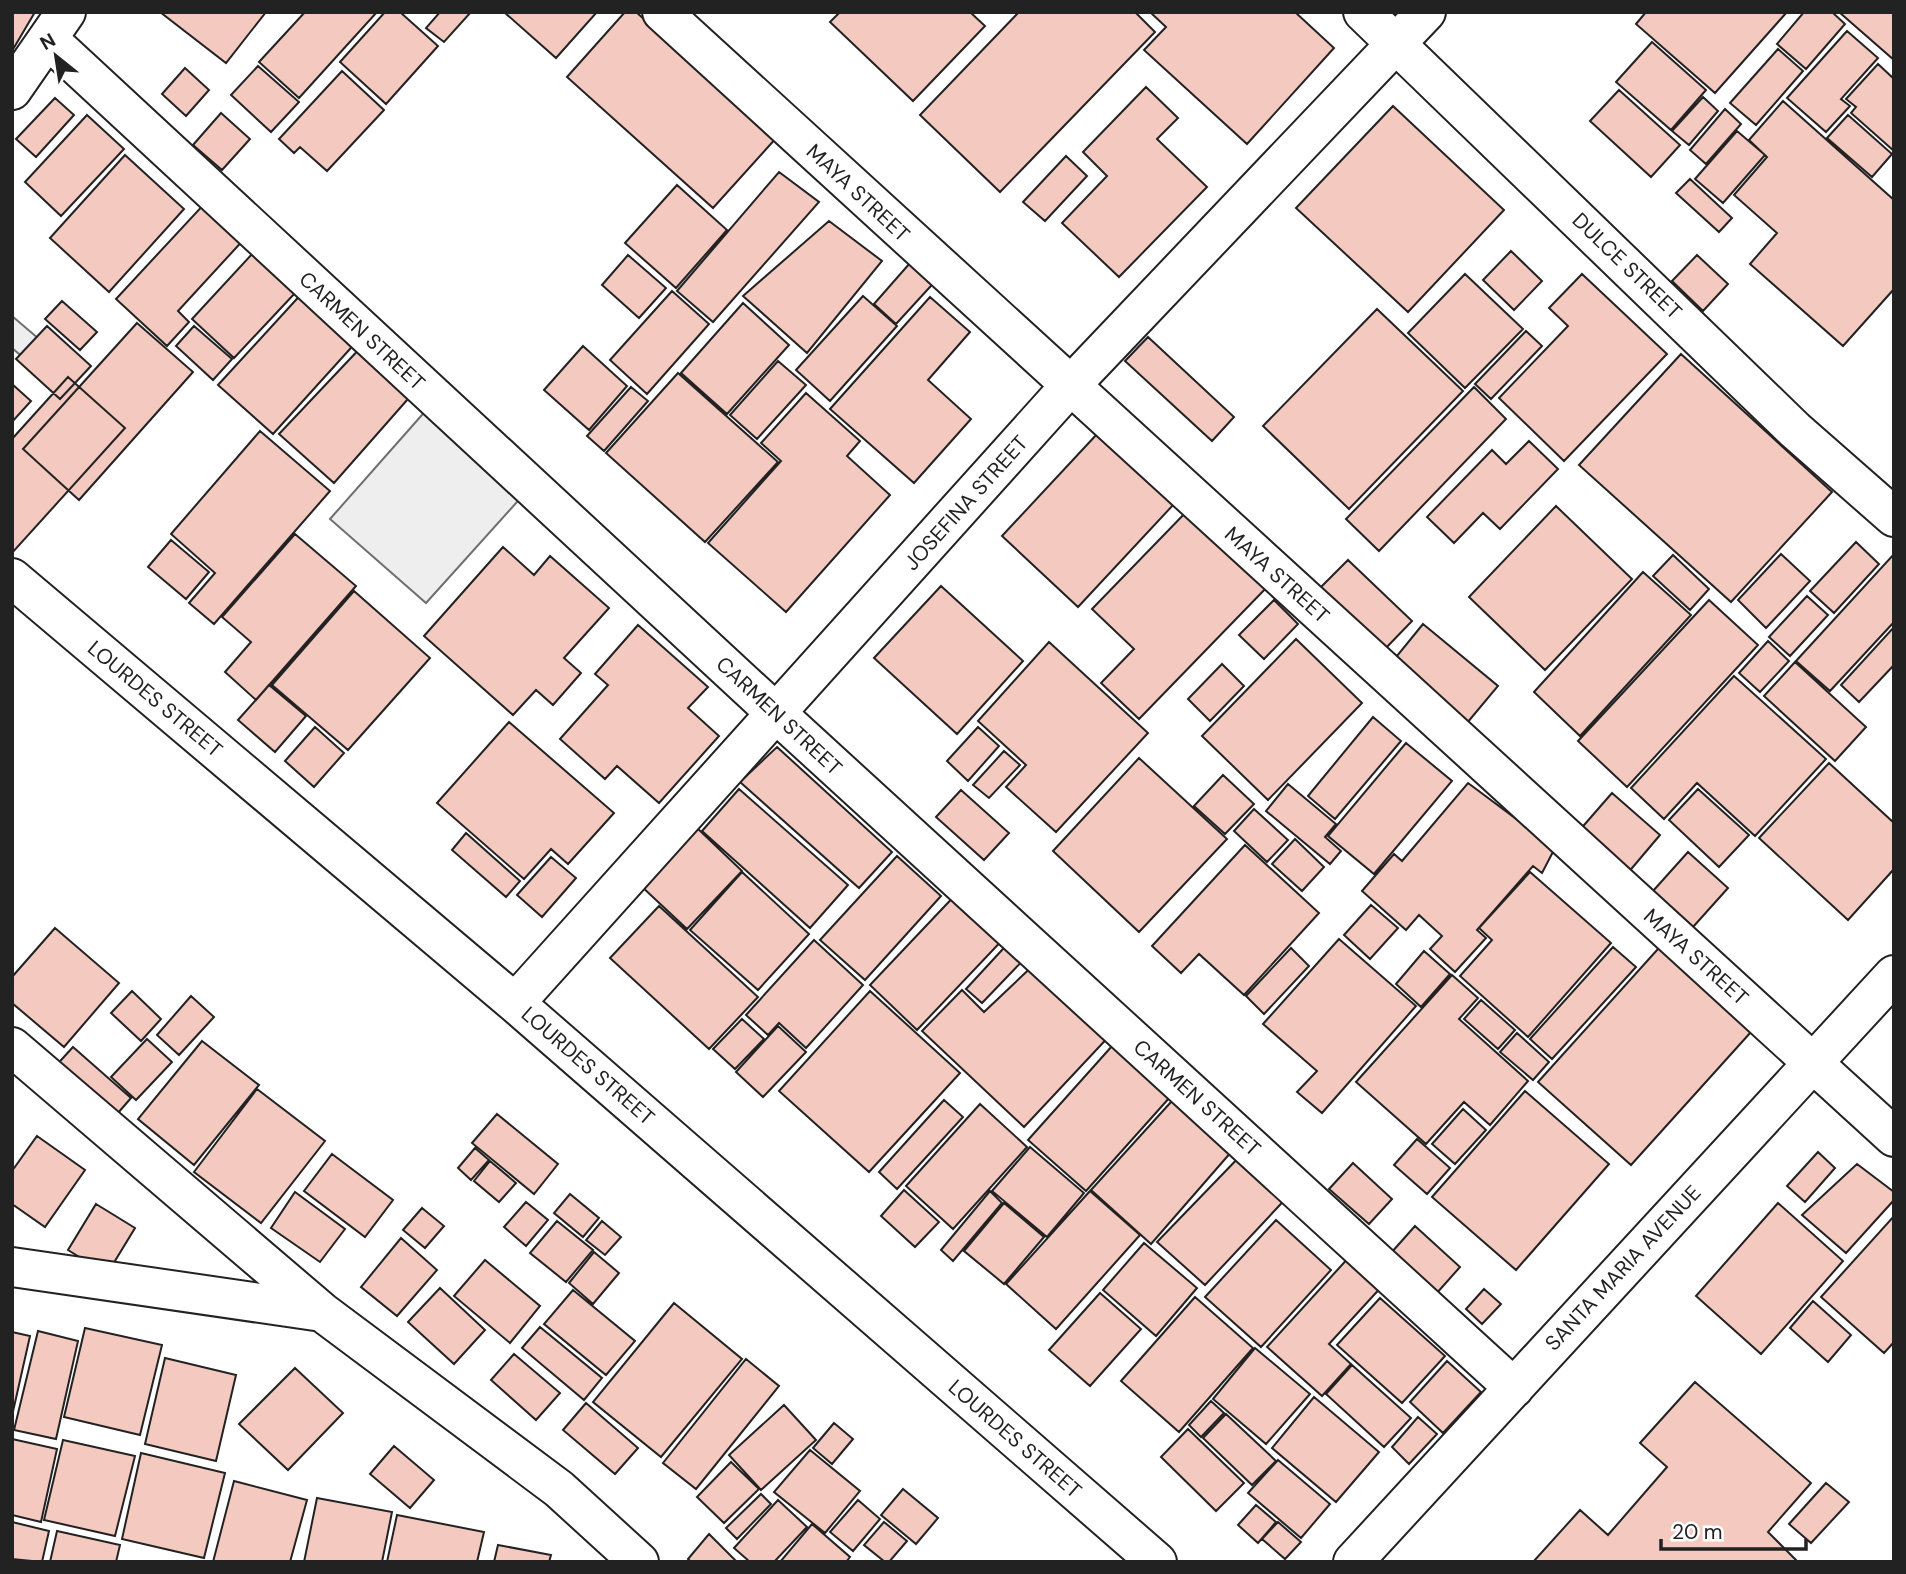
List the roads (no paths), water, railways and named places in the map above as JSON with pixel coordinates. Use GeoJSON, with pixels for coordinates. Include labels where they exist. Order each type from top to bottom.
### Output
{"type":"FeatureCollection","features":[{"type":"Feature","properties":{"kind":"street","name":"MAYA STREET"},"geometry":{"type":"LineString","coordinates":[[662,12],[1894,1137]]}},
{"type":"Feature","properties":{"kind":"street","name":"DULCE STREET"},"geometry":{"type":"LineString","coordinates":[[1363,12],[1795,430],[1894,517]]}},
{"type":"Feature","properties":{"kind":"street","name":"JOSEFINA STREET"},"geometry":{"type":"LineString","coordinates":[[515,1003],[778,715],[1070,386],[1426,12]]}},
{"type":"Feature","properties":{"kind":"street"},"geometry":{"type":"LineString","coordinates":[[12,90],[57,26]]}},
{"type":"Feature","properties":{"kind":"street","name":"CARMEN STREET"},"geometry":{"type":"LineString","coordinates":[[57,26],[778,715],[1514,1388]]}},
{"type":"Feature","properties":{"kind":"street","name":"LOURDES STREET"},"geometry":{"type":"LineString","coordinates":[[12,578],[515,1003],[1157,1562]]}},
{"type":"Feature","properties":{"kind":"street","name":"SANTA MARIA AVENUE"},"geometry":{"type":"LineString","coordinates":[[1353,1562],[1894,975]]}},
{"type":"Feature","properties":{"kind":"street"},"geometry":{"type":"LineString","coordinates":[[12,1046],[322,1312],[559,1489],[639,1562]]}},
{"type":"Feature","properties":{"kind":"street"},"geometry":{"type":"LineString","coordinates":[[12,1267],[322,1312]]}}]}
